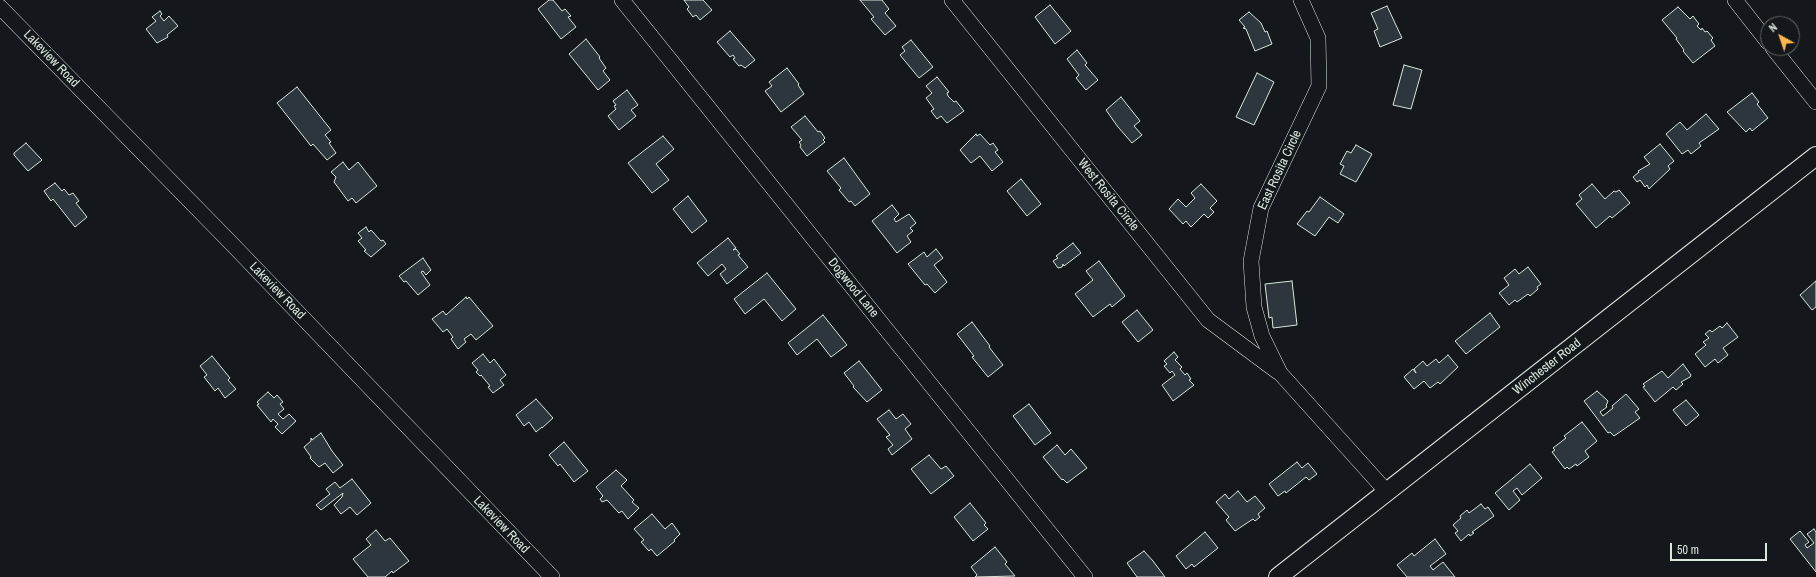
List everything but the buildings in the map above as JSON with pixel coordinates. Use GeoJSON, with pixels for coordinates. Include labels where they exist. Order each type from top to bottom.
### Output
{"type":"FeatureCollection","features":[{"type":"Feature","properties":{"kind":"main road","name":"Winchester Road"},"geometry":{"type":"LineString","coordinates":[[1278,577],[1816,156]]}},
{"type":"Feature","properties":{"kind":"street","name":"Dogwood Lane"},"geometry":{"type":"LineString","coordinates":[[622,0],[1085,577]]}},
{"type":"Feature","properties":{"kind":"street","name":"West Rosita Circle"},"geometry":{"type":"LineString","coordinates":[[952,0],[1208,320],[1280,374]]}},
{"type":"Feature","properties":{"kind":"street","name":"East Rosita Circle"},"geometry":{"type":"LineString","coordinates":[[1301,0],[1318,38],[1319,86],[1261,208],[1251,261],[1254,307],[1262,336],[1280,374],[1387,492]]}},
{"type":"Feature","properties":{"kind":"street"},"geometry":{"type":"LineString","coordinates":[[1735,0],[1760,32]]}},
{"type":"Feature","properties":{"kind":"street","name":"Lakeview Road"},"geometry":{"type":"LineString","coordinates":[[0,7],[231,243],[552,577]]}},
{"type":"Feature","properties":{"kind":"street"},"geometry":{"type":"LineString","coordinates":[[1779,56],[1816,102]]}}]}
